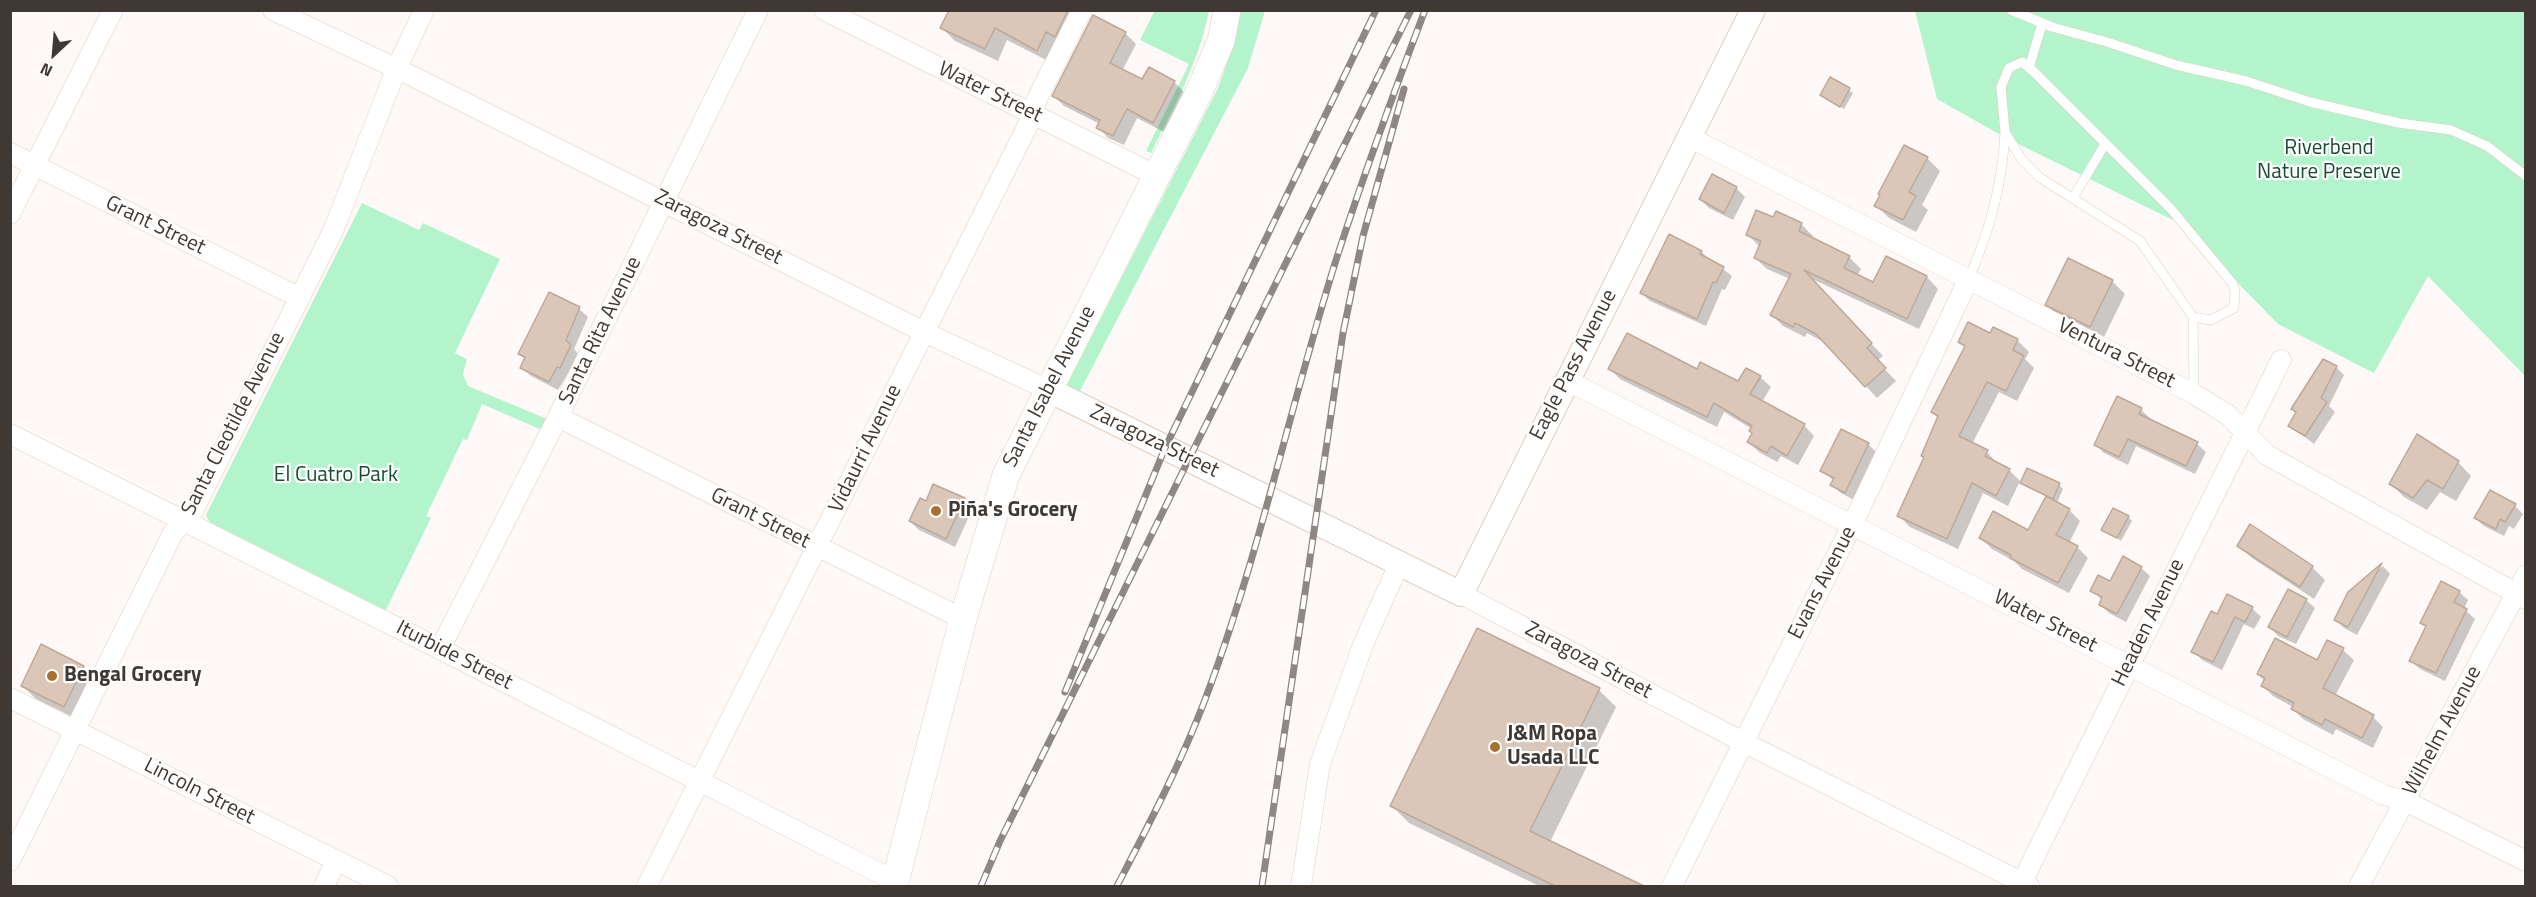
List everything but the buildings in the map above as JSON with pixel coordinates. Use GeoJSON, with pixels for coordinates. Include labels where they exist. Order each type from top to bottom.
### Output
{"type":"FeatureCollection","features":[{"type":"Feature","properties":{"kind":"main road","name":"Santa Isabel Avenue"},"geometry":{"type":"LineString","coordinates":[[894,884],[963,619],[1006,476],[1199,92],[1221,41],[1227,10]]}},
{"type":"Feature","properties":{"kind":"street"},"geometry":{"type":"LineString","coordinates":[[10,214],[113,10]]}},
{"type":"Feature","properties":{"kind":"street","name":"Zaragoza Street"},"geometry":{"type":"LineString","coordinates":[[273,10],[1461,594],[2023,885]]}},
{"type":"Feature","properties":{"kind":"street","name":"Santa Cleotilde Avenue"},"geometry":{"type":"LineString","coordinates":[[10,861],[173,534],[193,512],[300,298],[344,207],[396,70],[424,10]]}},
{"type":"Feature","properties":{"kind":"street","name":"Santa Rita Avenue"},"geometry":{"type":"LineString","coordinates":[[440,649],[558,417],[758,10]]}},
{"type":"Feature","properties":{"kind":"street","name":"Water Street"},"geometry":{"type":"LineString","coordinates":[[824,10],[1157,176]]}},
{"type":"Feature","properties":{"kind":"street","name":"Vidaurri Avenue"},"geometry":{"type":"LineString","coordinates":[[646,886],[1033,115],[1036,101],[1082,10]]}},
{"type":"Feature","properties":{"kind":"street","name":"Eagle Pass Avenue"},"geometry":{"type":"LineString","coordinates":[[1461,594],[1753,10]]}},
{"type":"Feature","properties":{"kind":"street","name":"Ventura Street"},"geometry":{"type":"LineString","coordinates":[[1689,137],[2194,394],[2228,415],[2267,455],[2520,597]]}},
{"type":"Feature","properties":{"kind":"street","name":"Grant Street"},"geometry":{"type":"LineString","coordinates":[[10,153],[300,298]]}},
{"type":"Feature","properties":{"kind":"street","name":"Evans Avenue"},"geometry":{"type":"LineString","coordinates":[[1672,886],[1852,525],[1969,278]]}},
{"type":"Feature","properties":{"kind":"street","name":"Headen Avenue"},"geometry":{"type":"LineString","coordinates":[[2023,885],[2280,360]]}},
{"type":"Feature","properties":{"kind":"street","name":"Water Street"},"geometry":{"type":"LineString","coordinates":[[1566,380],[2384,795],[2405,801],[2526,861]]}},
{"type":"Feature","properties":{"kind":"street","name":"Grant Street"},"geometry":{"type":"LineString","coordinates":[[558,417],[963,619]]}},
{"type":"Feature","properties":{"kind":"street","name":"Iturbide Street"},"geometry":{"type":"LineString","coordinates":[[10,434],[440,649],[894,884]]}},
{"type":"Feature","properties":{"kind":"street"},"geometry":{"type":"LineString","coordinates":[[1301,886],[1320,764],[1363,645],[1399,564]]}},
{"type":"Feature","properties":{"kind":"street","name":"Wilhelm Avenue"},"geometry":{"type":"LineString","coordinates":[[2360,886],[2405,801],[2520,597],[2526,575]]}},
{"type":"Feature","properties":{"kind":"street","name":"Lincoln Street"},"geometry":{"type":"LineString","coordinates":[[10,698],[388,886]]}},
{"type":"Feature","properties":{"kind":"street"},"geometry":{"type":"LineString","coordinates":[[324,886],[336,861]]}},
{"type":"Feature","properties":{"kind":"lane"},"geometry":{"type":"LineString","coordinates":[[2011,10],[2042,24],[2107,42],[2176,66],[2246,81],[2310,102],[2399,123],[2451,130],[2487,146],[2526,176]]}},
{"type":"Feature","properties":{"kind":"lane"},"geometry":{"type":"LineString","coordinates":[[2029,68],[2042,24]]}},
{"type":"Feature","properties":{"kind":"lane"},"geometry":{"type":"LineString","coordinates":[[1969,278],[1983,247],[2001,186],[2005,132],[2001,87],[2009,68],[2022,62],[2170,209],[2233,284],[2234,308],[2211,320],[2193,317]]}},
{"type":"Feature","properties":{"kind":"lane"},"geometry":{"type":"LineString","coordinates":[[2005,132],[2022,160],[2038,177],[2140,241],[2193,317],[2194,394]]}},
{"type":"Feature","properties":{"kind":"lane"},"geometry":{"type":"LineString","coordinates":[[2073,198],[2105,144]]}},
{"type":"Feature","properties":{"kind":"green space"},"geometry":{"type":"Polygon","coordinates":[[[1155,10],[1209,11],[1192,66],[1151,153],[1146,151],[1189,64],[1140,40],[1155,10]]]}},
{"type":"Feature","properties":{"kind":"green space"},"geometry":{"type":"Polygon","coordinates":[[[1241,11],[1265,11],[1248,68],[1080,391],[1067,385],[1218,88],[1235,40],[1241,11]]]}},
{"type":"Feature","properties":{"kind":"green space","name":"Riverbend Nature Preserve"},"geometry":{"type":"Polygon","coordinates":[[[1915,11],[2525,11],[2525,376],[2428,276],[2374,373],[2278,324],[2179,223],[2006,138],[1937,99],[1915,11]]]}},
{"type":"Feature","properties":{"kind":"green space","name":"El Cuatro Park"},"geometry":{"type":"Polygon","coordinates":[[[362,203],[419,230],[423,223],[500,259],[455,353],[467,359],[463,374],[468,386],[547,419],[542,430],[482,404],[467,440],[463,439],[426,516],[431,518],[385,612],[210,523],[206,515],[362,203]]]}},
{"type":"Feature","properties":{"kind":"railway"},"geometry":{"type":"LineString","coordinates":[[1065,692],[1165,448],[1376,10]]}},
{"type":"Feature","properties":{"kind":"railway"},"geometry":{"type":"LineString","coordinates":[[981,886],[1000,841],[1411,10]]}},
{"type":"Feature","properties":{"kind":"railway"},"geometry":{"type":"LineString","coordinates":[[1117,886],[1184,751],[1223,650],[1258,538],[1337,257],[1425,10]]}},
{"type":"Feature","properties":{"kind":"railway"},"geometry":{"type":"LineString","coordinates":[[1262,886],[1343,333],[1363,236],[1404,89]]}},
{"type":"Feature","properties":{"kind":"place","name":"Piña's Grocery"},"geometry":{"type":"Point","coordinates":[936,511]}},
{"type":"Feature","properties":{"kind":"place","name":"Bengal Grocery"},"geometry":{"type":"Point","coordinates":[52,676]}},
{"type":"Feature","properties":{"kind":"place","name":"J&M Ropa Usada LLC"},"geometry":{"type":"Point","coordinates":[1495,747]}}]}
